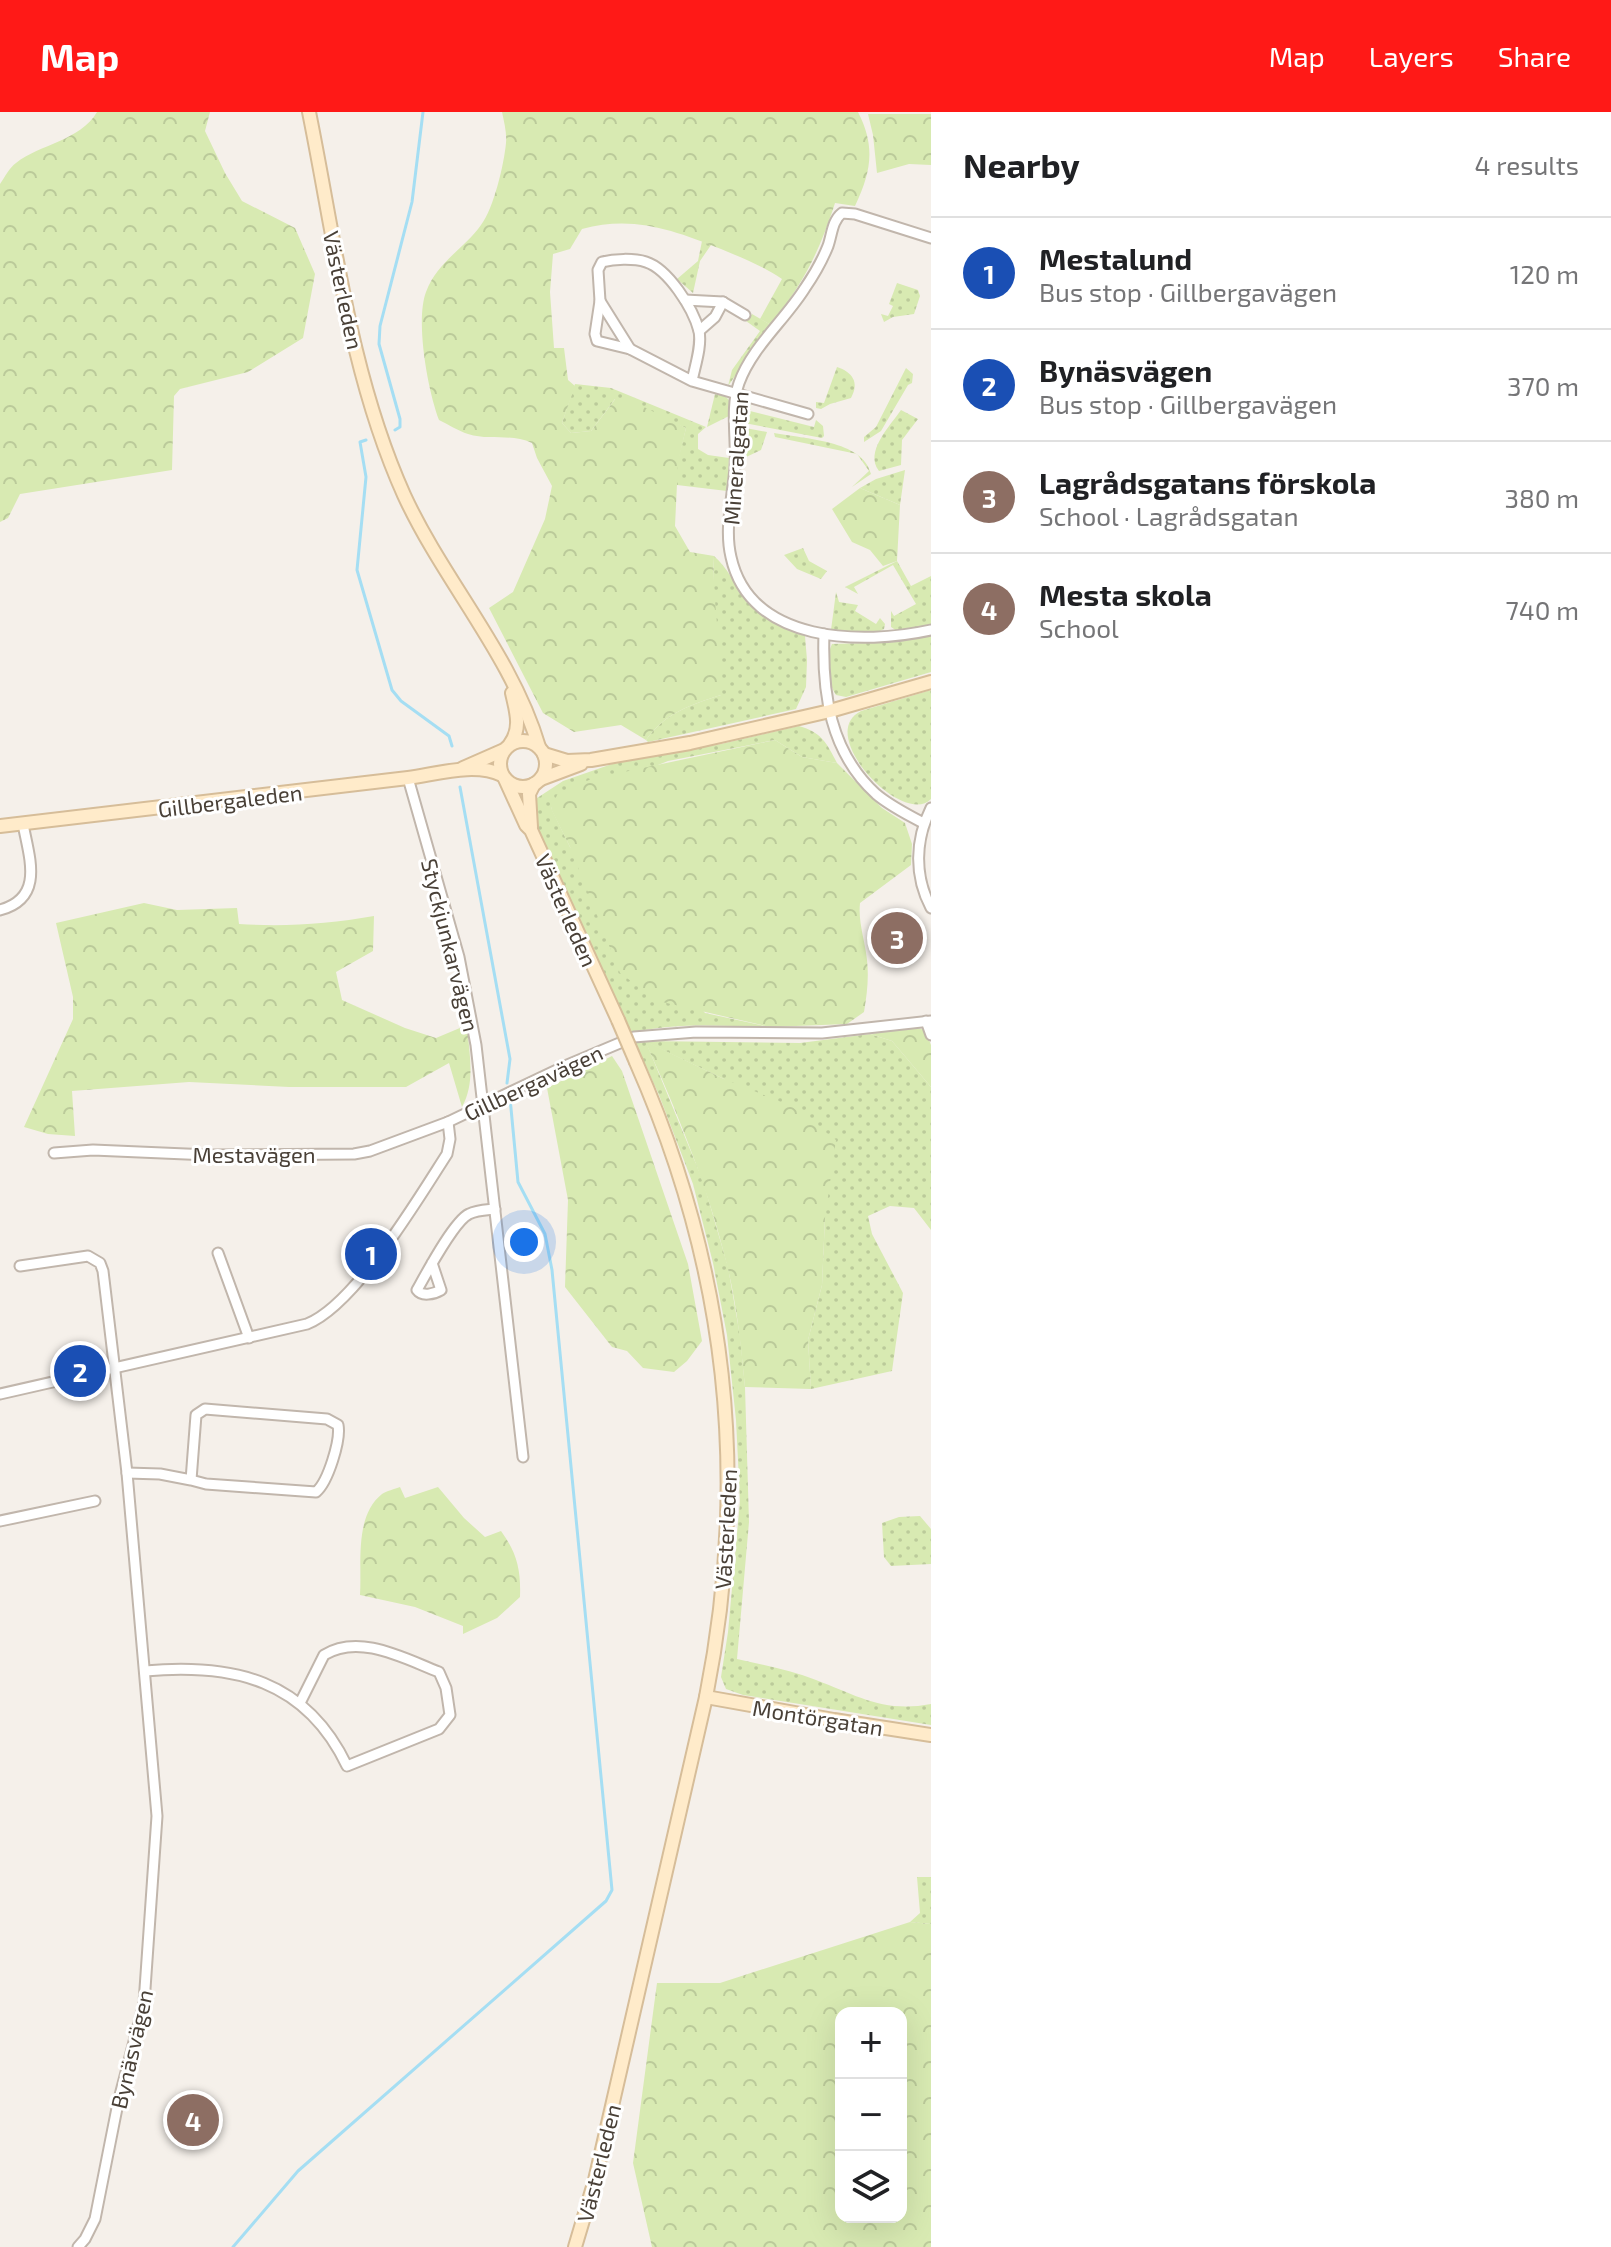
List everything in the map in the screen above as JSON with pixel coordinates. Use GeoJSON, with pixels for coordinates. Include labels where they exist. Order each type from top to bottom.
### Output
{"type":"FeatureCollection","features":[{"type":"Feature","properties":{"kind":"main road","name":"Västerleden"},"geometry":{"type":"LineString","coordinates":[[309,112],[358,359],[378,427],[404,494],[426,539],[508,674],[532,723],[541,751]]}},
{"type":"Feature","properties":{"kind":"main road","name":"Västerleden"},"geometry":{"type":"LineString","coordinates":[[507,747],[516,736],[518,721],[508,674]]}},
{"type":"Feature","properties":{"kind":"main road"},"geometry":{"type":"LineString","coordinates":[[591,760],[537,782],[516,787],[503,777],[499,762],[507,747],[527,741],[541,751],[567,761],[591,760],[690,743],[830,711],[931,682]]}},
{"type":"Feature","properties":{"kind":"main road","name":"Gillbergaleden"},"geometry":{"type":"LineString","coordinates":[[460,770],[507,747]]}},
{"type":"Feature","properties":{"kind":"main road"},"geometry":{"type":"LineString","coordinates":[[537,782],[546,767],[541,751]]}},
{"type":"Feature","properties":{"kind":"main road","name":"Gillbergaleden"},"geometry":{"type":"LineString","coordinates":[[0,826],[460,770],[493,771],[503,777]]}},
{"type":"Feature","properties":{"kind":"main road","name":"Västerleden"},"geometry":{"type":"LineString","coordinates":[[503,777],[531,830]]}},
{"type":"Feature","properties":{"kind":"main road","name":"Västerleden"},"geometry":{"type":"LineString","coordinates":[[537,782],[529,803],[531,830],[663,1126],[692,1216],[707,1277],[722,1362],[729,1455],[727,1545],[719,1629],[706,1697],[595,2180],[575,2247]]}},
{"type":"Feature","properties":{"kind":"main road","name":"Montörgatan"},"geometry":{"type":"LineString","coordinates":[[706,1697],[931,1735]]}},
{"type":"Feature","properties":{"kind":"street","name":"Mineralgatan"},"geometry":{"type":"LineString","coordinates":[[931,238],[855,214],[842,213],[837,217],[815,272],[750,361],[736,395],[735,462],[729,531],[731,560],[745,590],[767,612],[800,628],[824,634],[879,638],[931,630]]}},
{"type":"Feature","properties":{"kind":"street"},"geometry":{"type":"LineString","coordinates":[[692,381],[699,331],[685,300],[654,266],[636,260],[606,261],[599,265],[597,341],[630,349],[692,381],[808,414]]}},
{"type":"Feature","properties":{"kind":"street"},"geometry":{"type":"LineString","coordinates":[[685,300],[723,302],[745,315]]}},
{"type":"Feature","properties":{"kind":"street"},"geometry":{"type":"LineString","coordinates":[[600,301],[630,349]]}},
{"type":"Feature","properties":{"kind":"street"},"geometry":{"type":"LineString","coordinates":[[699,331],[715,317],[723,302]]}},
{"type":"Feature","properties":{"kind":"street"},"geometry":{"type":"LineString","coordinates":[[824,634],[823,683],[841,746],[858,774],[877,795],[923,823]]}},
{"type":"Feature","properties":{"kind":"street","name":"Styckjunkarvägen"},"geometry":{"type":"LineString","coordinates":[[408,778],[459,957],[476,1045],[523,1457]]}},
{"type":"Feature","properties":{"kind":"street"},"geometry":{"type":"LineString","coordinates":[[931,808],[923,823],[919,845],[923,892],[931,908]]}},
{"type":"Feature","properties":{"kind":"street"},"geometry":{"type":"LineString","coordinates":[[0,910],[18,903],[31,884],[32,873],[23,824]]}},
{"type":"Feature","properties":{"kind":"street"},"geometry":{"type":"LineString","coordinates":[[928,1021],[931,1035]]}},
{"type":"Feature","properties":{"kind":"street","name":"Gillbergavägen"},"geometry":{"type":"LineString","coordinates":[[0,1394],[316,1321],[347,1296],[447,1154],[450,1139],[448,1122],[482,1103],[618,1042],[644,1034],[822,1033],[928,1021]]}},
{"type":"Feature","properties":{"kind":"street","name":"Mestavägen"},"geometry":{"type":"LineString","coordinates":[[54,1153],[93,1150],[209,1155],[354,1154],[448,1122]]}},
{"type":"Feature","properties":{"kind":"street"},"geometry":{"type":"LineString","coordinates":[[432,1263],[465,1216],[495,1209]]}},
{"type":"Feature","properties":{"kind":"street"},"geometry":{"type":"LineString","coordinates":[[218,1253],[249,1338]]}},
{"type":"Feature","properties":{"kind":"street","name":"Bynäsvägen"},"geometry":{"type":"LineString","coordinates":[[20,1266],[88,1256],[100,1263],[116,1367],[127,1473],[157,1816],[147,1986],[118,2103],[95,2219],[78,2247]]}},
{"type":"Feature","properties":{"kind":"street"},"geometry":{"type":"LineString","coordinates":[[127,1473],[160,1474],[191,1480],[220,1485],[316,1492],[321,1488],[336,1450],[338,1425],[327,1419],[200,1411],[196,1415],[191,1480]]}},
{"type":"Feature","properties":{"kind":"street"},"geometry":{"type":"LineString","coordinates":[[0,1521],[95,1501]]}},
{"type":"Feature","properties":{"kind":"street"},"geometry":{"type":"LineString","coordinates":[[145,1671],[205,1669],[238,1674],[268,1684],[300,1703],[328,1731],[347,1766],[439,1729],[450,1715],[446,1688],[439,1672],[356,1645],[324,1655],[300,1703]]}},
{"type":"Feature","properties":{"kind":"green space"},"geometry":{"type":"Polygon","coordinates":[[[97,112],[210,112],[205,131],[242,201],[295,228],[315,274],[303,338],[248,372],[180,389],[174,396],[172,470],[20,494],[8,518],[0,522],[0,184],[16,163],[81,130],[97,112]]]}},
{"type":"Feature","properties":{"kind":"green space"},"geometry":{"type":"Polygon","coordinates":[[[502,112],[858,112],[867,137],[868,171],[855,206],[835,203],[809,267],[771,325],[760,319],[782,279],[745,259],[686,236],[636,224],[601,225],[582,229],[570,249],[553,254],[550,292],[554,348],[564,348],[568,380],[575,386],[562,423],[571,433],[591,431],[616,398],[628,399],[686,428],[678,463],[675,526],[690,552],[714,556],[721,695],[670,717],[646,740],[621,725],[574,732],[543,713],[489,608],[513,592],[545,519],[552,486],[532,443],[516,438],[476,436],[439,420],[431,392],[422,338],[426,292],[437,272],[474,233],[490,208],[501,174],[506,143],[502,112]]]}},
{"type":"Feature","properties":{"kind":"green space"},"geometry":{"type":"Polygon","coordinates":[[[868,114],[931,114],[931,165],[909,164],[877,173],[868,114]]]}},
{"type":"Feature","properties":{"kind":"green space"},"geometry":{"type":"Polygon","coordinates":[[[702,241],[711,245],[700,261],[693,293],[677,279],[698,261],[702,241]]]}},
{"type":"Feature","properties":{"kind":"green space"},"geometry":{"type":"Polygon","coordinates":[[[897,283],[918,290],[920,296],[914,314],[893,317],[884,322],[881,314],[888,316],[897,283]]]}},
{"type":"Feature","properties":{"kind":"green space"},"geometry":{"type":"Polygon","coordinates":[[[752,314],[771,325],[728,386],[732,370],[760,331],[746,321],[752,314]]]}},
{"type":"Feature","properties":{"kind":"green space"},"geometry":{"type":"Polygon","coordinates":[[[837,367],[853,378],[855,387],[851,398],[816,408],[816,402],[824,403],[837,367]]]}},
{"type":"Feature","properties":{"kind":"green space"},"geometry":{"type":"Polygon","coordinates":[[[906,368],[913,374],[912,383],[881,431],[864,442],[864,437],[876,427],[906,368]]]}},
{"type":"Feature","properties":{"kind":"green space"},"geometry":{"type":"Polygon","coordinates":[[[575,384],[611,388],[706,427],[698,434],[698,449],[708,455],[729,458],[727,491],[677,485],[677,464],[686,428],[615,399],[591,431],[571,433],[562,423],[575,384]]]}},
{"type":"Feature","properties":{"kind":"green space"},"geometry":{"type":"Polygon","coordinates":[[[715,394],[729,400],[729,416],[707,427],[715,394]]]}},
{"type":"Feature","properties":{"kind":"green space"},"geometry":{"type":"Polygon","coordinates":[[[745,403],[751,405],[750,411],[814,427],[816,420],[823,426],[824,436],[739,422],[739,408],[745,403]]]}},
{"type":"Feature","properties":{"kind":"green space"},"geometry":{"type":"Polygon","coordinates":[[[901,410],[918,419],[902,440],[901,465],[879,471],[875,464],[876,448],[901,410]]]}},
{"type":"Feature","properties":{"kind":"green space"},"geometry":{"type":"Polygon","coordinates":[[[740,427],[767,432],[761,450],[744,458],[740,454],[740,427]]]}},
{"type":"Feature","properties":{"kind":"green space"},"geometry":{"type":"Polygon","coordinates":[[[774,433],[831,443],[856,454],[775,437],[774,433]]]}},
{"type":"Feature","properties":{"kind":"green space"},"geometry":{"type":"Polygon","coordinates":[[[858,455],[866,463],[871,474],[852,487],[869,471],[858,455]]]}},
{"type":"Feature","properties":{"kind":"green space"},"geometry":{"type":"Polygon","coordinates":[[[905,470],[900,505],[860,488],[876,479],[905,470]]]}},
{"type":"Feature","properties":{"kind":"green space"},"geometry":{"type":"Polygon","coordinates":[[[860,488],[900,505],[897,561],[883,566],[870,550],[852,542],[832,509],[860,488]]]}},
{"type":"Feature","properties":{"kind":"green space"},"geometry":{"type":"Polygon","coordinates":[[[803,548],[809,561],[827,571],[821,579],[797,569],[784,555],[803,548]]]}},
{"type":"Feature","properties":{"kind":"green space"},"geometry":{"type":"Polygon","coordinates":[[[714,556],[757,611],[780,626],[805,636],[806,687],[796,709],[648,742],[646,740],[653,731],[670,717],[721,695],[714,556]]]}},
{"type":"Feature","properties":{"kind":"green space"},"geometry":{"type":"Polygon","coordinates":[[[897,561],[911,586],[931,576],[931,625],[897,631],[891,627],[891,611],[894,616],[916,604],[893,565],[854,587],[858,594],[845,587],[897,561]]]}},
{"type":"Feature","properties":{"kind":"green space"},"geometry":{"type":"Polygon","coordinates":[[[836,592],[839,602],[858,605],[855,611],[876,624],[880,618],[885,624],[884,629],[876,633],[831,630],[836,592]]]}},
{"type":"Feature","properties":{"kind":"green space"},"geometry":{"type":"Polygon","coordinates":[[[931,636],[931,672],[846,697],[836,695],[828,670],[832,644],[896,642],[931,636]]]}},
{"type":"Feature","properties":{"kind":"green space"},"geometry":{"type":"Polygon","coordinates":[[[931,690],[931,799],[918,804],[902,801],[884,790],[868,774],[855,757],[848,739],[849,723],[861,711],[931,690]]]}},
{"type":"Feature","properties":{"kind":"green space"},"geometry":{"type":"Polygon","coordinates":[[[799,726],[822,739],[837,763],[802,757],[775,740],[668,761],[551,808],[570,847],[705,1013],[770,1027],[682,1026],[631,1033],[538,829],[531,802],[563,781],[612,764],[799,726]]]}},
{"type":"Feature","properties":{"kind":"green space"},"geometry":{"type":"Polygon","coordinates":[[[775,740],[802,757],[837,763],[882,808],[905,823],[912,844],[911,865],[860,903],[868,967],[867,992],[864,1012],[847,1024],[770,1027],[658,1001],[620,973],[570,847],[551,809],[557,795],[591,779],[775,740]]]}},
{"type":"Feature","properties":{"kind":"green space"},"geometry":{"type":"Polygon","coordinates":[[[144,903],[177,910],[237,908],[239,924],[307,924],[374,916],[373,951],[336,972],[342,1000],[436,1038],[467,1025],[470,1077],[462,1107],[449,1063],[406,1087],[289,1087],[189,1082],[72,1091],[75,1136],[48,1134],[24,1127],[73,1019],[73,997],[56,923],[144,903]]]}},
{"type":"Feature","properties":{"kind":"green space"},"geometry":{"type":"Polygon","coordinates":[[[914,1027],[925,1030],[931,1045],[931,1087],[892,1041],[870,1034],[914,1027]]]}},
{"type":"Feature","properties":{"kind":"green space"},"geometry":{"type":"Polygon","coordinates":[[[870,1034],[892,1041],[931,1087],[931,1230],[914,1208],[890,1206],[868,1216],[872,1234],[903,1293],[892,1371],[811,1389],[808,1340],[822,1285],[825,1218],[724,1079],[646,1042],[703,1181],[728,1267],[740,1336],[745,1387],[749,1522],[737,1659],[797,1673],[885,1705],[931,1704],[931,1725],[743,1695],[726,1689],[721,1677],[740,1501],[727,1335],[693,1184],[635,1042],[645,1041],[800,1043],[870,1034]]]}},
{"type":"Feature","properties":{"kind":"green space"},"geometry":{"type":"Polygon","coordinates":[[[645,1041],[724,1079],[791,1106],[836,1140],[825,1218],[822,1285],[808,1340],[811,1389],[745,1387],[733,1295],[711,1207],[645,1041]]]}},
{"type":"Feature","properties":{"kind":"green space"},"geometry":{"type":"Polygon","coordinates":[[[612,1056],[622,1071],[688,1264],[702,1341],[674,1372],[643,1368],[627,1351],[612,1347],[565,1287],[568,1200],[547,1088],[612,1056]]]}},
{"type":"Feature","properties":{"kind":"green space"},"geometry":{"type":"Polygon","coordinates":[[[400,1487],[405,1498],[438,1487],[485,1537],[501,1531],[517,1562],[520,1597],[497,1618],[463,1634],[463,1626],[415,1607],[360,1595],[361,1541],[367,1515],[382,1494],[400,1487]]]}},
{"type":"Feature","properties":{"kind":"green space"},"geometry":{"type":"Polygon","coordinates":[[[920,1516],[931,1529],[931,1564],[891,1566],[884,1557],[882,1523],[899,1517],[920,1516]]]}},
{"type":"Feature","properties":{"kind":"green space"},"geometry":{"type":"Polygon","coordinates":[[[917,1877],[931,1877],[931,1924],[910,1922],[920,1913],[917,1877]]]}},
{"type":"Feature","properties":{"kind":"green space"},"geometry":{"type":"Polygon","coordinates":[[[910,1922],[931,1924],[931,2247],[652,2247],[633,2163],[657,1983],[720,1983],[910,1922]]]}},
{"type":"Feature","properties":{"kind":"waterway"},"geometry":{"type":"LineString","coordinates":[[395,430],[400,427],[400,419],[379,344],[380,326],[412,202],[423,112]]}},
{"type":"Feature","properties":{"kind":"waterway"},"geometry":{"type":"LineString","coordinates":[[366,440],[360,442],[366,477],[357,570],[392,690],[401,701],[449,736],[452,746]]}},
{"type":"Feature","properties":{"kind":"waterway"},"geometry":{"type":"LineString","coordinates":[[460,787],[510,1059],[507,1083]]}},
{"type":"Feature","properties":{"kind":"waterway"},"geometry":{"type":"LineString","coordinates":[[233,2247],[298,2171],[606,1901],[612,1890],[552,1270],[545,1234],[518,1182],[510,1098]]}},
{"type":"Feature","properties":{"kind":"place","name":"Lagrådsgatans förskola"},"geometry":{"type":"Point","coordinates":[897,938]}},
{"type":"Feature","properties":{"kind":"place","name":"Mestalund"},"geometry":{"type":"Point","coordinates":[371,1254]}},
{"type":"Feature","properties":{"kind":"place","name":"Bynäsvägen"},"geometry":{"type":"Point","coordinates":[80,1371]}},
{"type":"Feature","properties":{"kind":"place","name":"Mesta skola"},"geometry":{"type":"Point","coordinates":[193,2120]}}]}
